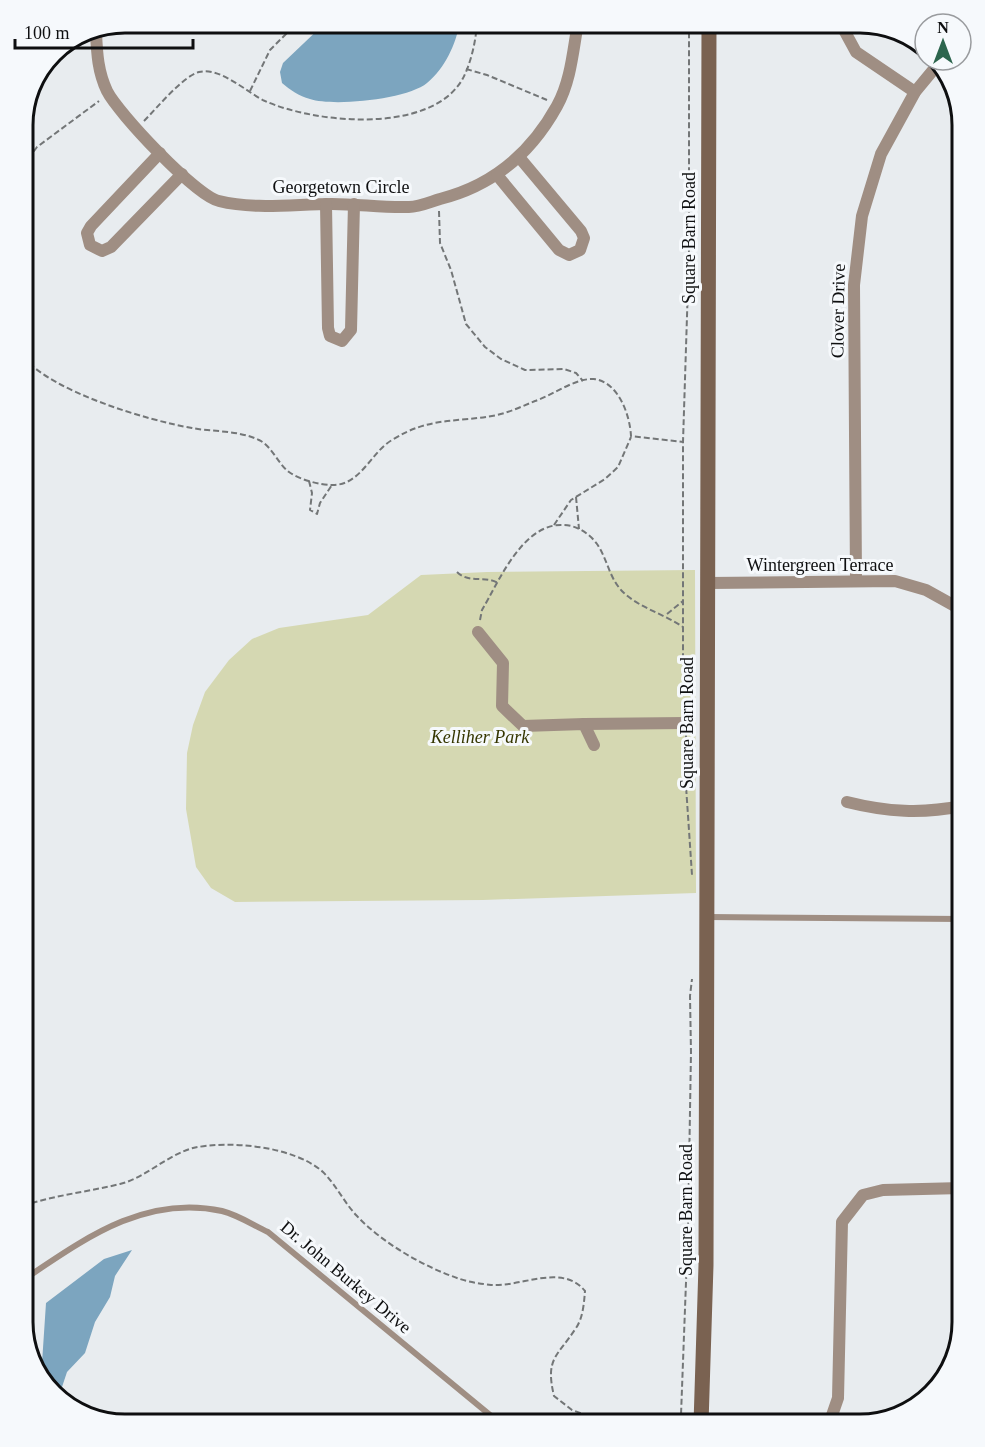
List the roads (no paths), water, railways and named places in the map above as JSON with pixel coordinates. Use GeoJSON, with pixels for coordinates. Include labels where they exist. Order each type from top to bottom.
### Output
{"type":"FeatureCollection","features":[{"type":"Feature","properties":{"kind":"street","name":"Georgetown Circle"},"geometry":{"type":"LineString","coordinates":[[96,38],[98,66],[109,94],[136,129],[160,153],[216,201],[258,205],[354,204],[412,207],[477,187],[497,175],[519,157],[557,106],[570,67],[576,33]]}},
{"type":"Feature","properties":{"kind":"street","name":"Square Barn Road"},"geometry":{"type":"LineString","coordinates":[[701,1414],[706,1265],[709,33]]}},
{"type":"Feature","properties":{"kind":"street"},"geometry":{"type":"LineString","coordinates":[[846,33],[856,52],[915,92]]}},
{"type":"Feature","properties":{"kind":"street","name":"Clover Drive"},"geometry":{"type":"LineString","coordinates":[[856,580],[854,285],[862,216],[881,154],[915,92],[932,72]]}},
{"type":"Feature","properties":{"kind":"street"},"geometry":{"type":"LineString","coordinates":[[160,153],[91,226],[87,233],[90,244],[102,251],[111,247],[182,174]]}},
{"type":"Feature","properties":{"kind":"street"},"geometry":{"type":"LineString","coordinates":[[497,175],[559,250],[569,255],[580,250],[584,238],[581,231],[519,157]]}},
{"type":"Feature","properties":{"kind":"street"},"geometry":{"type":"LineString","coordinates":[[326,204],[328,328],[330,336],[342,341],[351,330],[354,204]]}},
{"type":"Feature","properties":{"kind":"street","name":"Wintergreen Terrace"},"geometry":{"type":"LineString","coordinates":[[708,584],[895,581],[926,590],[952,604]]}},
{"type":"Feature","properties":{"kind":"street"},"geometry":{"type":"LineString","coordinates":[[478,632],[503,663],[502,706],[523,726],[686,723]]}},
{"type":"Feature","properties":{"kind":"street"},"geometry":{"type":"LineString","coordinates":[[584,724],[594,745]]}},
{"type":"Feature","properties":{"kind":"street"},"geometry":{"type":"LineString","coordinates":[[847,802],[886,811],[931,812],[952,808]]}},
{"type":"Feature","properties":{"kind":"street"},"geometry":{"type":"LineString","coordinates":[[833,1414],[838,1398],[842,1222],[862,1195],[883,1190],[952,1188]]}},
{"type":"Feature","properties":{"kind":"lane"},"geometry":{"type":"LineString","coordinates":[[706,917],[952,919]]}},
{"type":"Feature","properties":{"kind":"lane","name":"Dr. John Burkey Drive"},"geometry":{"type":"LineString","coordinates":[[33,1273],[93,1234],[136,1215],[167,1208],[223,1212],[275,1237],[489,1414]]}},
{"type":"Feature","properties":{"kind":"water"},"geometry":{"type":"Polygon","coordinates":[[[314,33],[457,33],[449,55],[434,77],[418,89],[388,97],[353,102],[310,99],[282,83],[280,72],[283,63],[314,33]]]}},
{"type":"Feature","properties":{"kind":"water"},"geometry":{"type":"Polygon","coordinates":[[[132,1250],[115,1276],[110,1297],[95,1322],[85,1353],[67,1372],[62,1388],[42,1362],[46,1303],[104,1259],[132,1250]]]}},
{"type":"Feature","properties":{"kind":"park label","name":"Kelliher Park"},"geometry":{"type":"Point","coordinates":[480,737]}}]}
